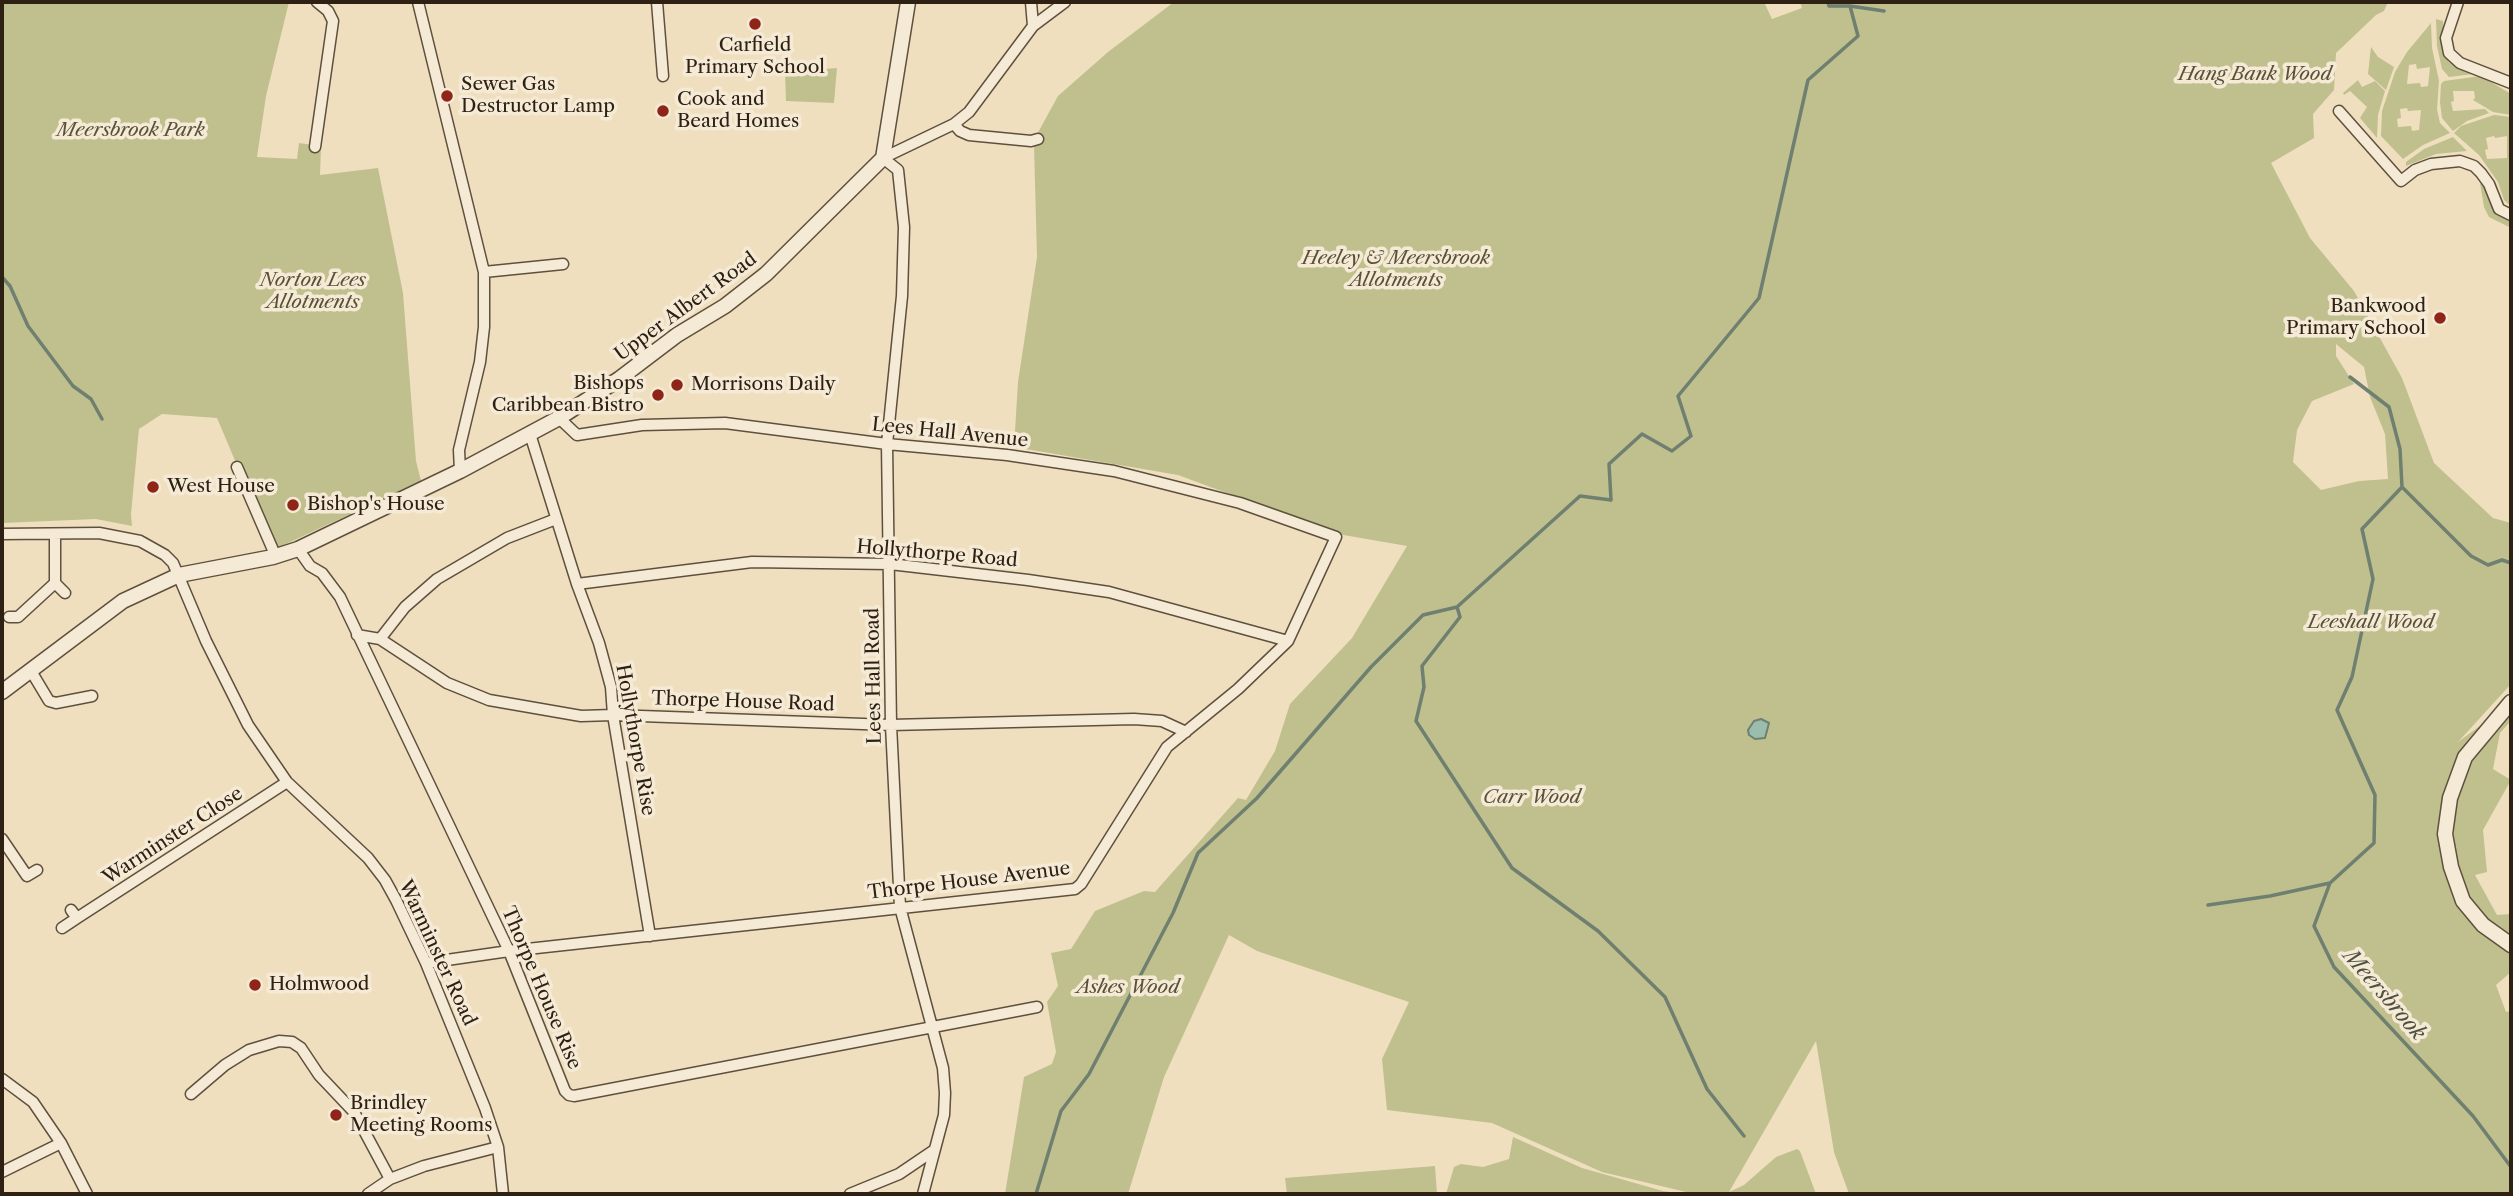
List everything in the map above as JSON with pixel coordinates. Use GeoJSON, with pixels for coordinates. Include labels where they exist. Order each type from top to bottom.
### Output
{"type":"FeatureCollection","features":[{"type":"Feature","properties":{"kind":"street"},"geometry":{"type":"LineString","coordinates":[[315,146],[333,21],[328,11],[317,2]]}},
{"type":"Feature","properties":{"kind":"street"},"geometry":{"type":"LineString","coordinates":[[418,2],[484,272],[483,339],[459,450],[460,471]]}},
{"type":"Feature","properties":{"kind":"street"},"geometry":{"type":"LineString","coordinates":[[657,2],[663,76]]}},
{"type":"Feature","properties":{"kind":"street"},"geometry":{"type":"LineString","coordinates":[[883,158],[908,2]]}},
{"type":"Feature","properties":{"kind":"street"},"geometry":{"type":"LineString","coordinates":[[1031,2],[1033,26]]}},
{"type":"Feature","properties":{"kind":"street"},"geometry":{"type":"LineString","coordinates":[[883,158],[954,124],[969,113],[1033,26],[1065,2]]}},
{"type":"Feature","properties":{"kind":"street"},"geometry":{"type":"LineString","coordinates":[[2458,2],[2446,38],[2449,53],[2460,63],[2511,83]]}},
{"type":"Feature","properties":{"kind":"street"},"geometry":{"type":"LineString","coordinates":[[2339,111],[2401,181],[2415,170],[2431,164],[2460,161],[2473,166],[2480,173],[2489,184],[2500,209],[2511,215]]}},
{"type":"Feature","properties":{"kind":"street"},"geometry":{"type":"LineString","coordinates":[[954,124],[968,135],[1031,141],[1038,139]]}},
{"type":"Feature","properties":{"kind":"street","name":"Upper Albert Road"},"geometry":{"type":"LineString","coordinates":[[2,692],[122,601],[179,575],[273,557],[298,549],[460,471],[558,418],[619,379],[677,335],[725,306],[766,274],[883,158]]}},
{"type":"Feature","properties":{"kind":"street","name":"Lees Hall Road"},"geometry":{"type":"LineString","coordinates":[[883,158],[898,170],[904,227],[902,296],[887,444],[891,725],[900,907],[943,1068],[945,1093],[944,1115],[923,1194]]}},
{"type":"Feature","properties":{"kind":"street"},"geometry":{"type":"LineString","coordinates":[[484,272],[563,264]]}},
{"type":"Feature","properties":{"kind":"street","name":"Lees Hall Avenue"},"geometry":{"type":"LineString","coordinates":[[558,418],[577,435],[592,435],[642,425],[725,423],[887,444],[1007,455],[1114,471],[1240,503],[1336,537]]}},
{"type":"Feature","properties":{"kind":"street","name":"Hollythorpe Rise"},"geometry":{"type":"LineString","coordinates":[[530,434],[611,687],[613,715],[650,936]]}},
{"type":"Feature","properties":{"kind":"street"},"geometry":{"type":"LineString","coordinates":[[237,467],[273,550],[273,557]]}},
{"type":"Feature","properties":{"kind":"street"},"geometry":{"type":"LineString","coordinates":[[380,639],[405,607],[437,579],[507,538],[556,519]]}},
{"type":"Feature","properties":{"kind":"street"},"geometry":{"type":"LineString","coordinates":[[2,534],[99,533],[140,541],[165,555],[179,575]]}},
{"type":"Feature","properties":{"kind":"street"},"geometry":{"type":"LineString","coordinates":[[55,534],[55,583],[65,593]]}},
{"type":"Feature","properties":{"kind":"street","name":"Thorpe House Avenue"},"geometry":{"type":"LineString","coordinates":[[426,963],[509,951],[1075,889],[1081,884],[1167,747],[1238,689],[1288,641],[1336,537]]}},
{"type":"Feature","properties":{"kind":"street","name":"Thorpe House Rise"},"geometry":{"type":"LineString","coordinates":[[298,549],[310,566],[322,573],[340,597],[509,951],[565,1091],[574,1096],[1037,1007]]}},
{"type":"Feature","properties":{"kind":"street","name":"Hollythorpe Road"},"geometry":{"type":"LineString","coordinates":[[577,584],[751,562],[890,564],[1109,592],[1288,641]]}},
{"type":"Feature","properties":{"kind":"street","name":"Warminster Road"},"geometry":{"type":"LineString","coordinates":[[179,575],[206,641],[248,725],[287,782],[368,858],[396,900],[426,963],[485,1108],[498,1147],[503,1194]]}},
{"type":"Feature","properties":{"kind":"street"},"geometry":{"type":"LineString","coordinates":[[9,617],[18,617],[55,583]]}},
{"type":"Feature","properties":{"kind":"street","name":"Thorpe House Road"},"geometry":{"type":"LineString","coordinates":[[357,635],[380,639],[447,683],[489,700],[581,716],[891,725],[1135,719],[1161,721],[1186,732]]}},
{"type":"Feature","properties":{"kind":"street"},"geometry":{"type":"LineString","coordinates":[[31,671],[49,701],[56,703],[92,696]]}},
{"type":"Feature","properties":{"kind":"street"},"geometry":{"type":"LineString","coordinates":[[2511,702],[2465,757],[2449,798],[2445,834],[2451,867],[2463,901],[2483,925],[2511,945]]}},
{"type":"Feature","properties":{"kind":"street","name":"Warminster Close"},"geometry":{"type":"LineString","coordinates":[[62,928],[74,914],[287,782]]}},
{"type":"Feature","properties":{"kind":"street"},"geometry":{"type":"LineString","coordinates":[[2,839],[27,876],[37,870]]}},
{"type":"Feature","properties":{"kind":"street"},"geometry":{"type":"LineString","coordinates":[[191,1094],[225,1065],[249,1050],[279,1041],[292,1042],[301,1048],[319,1075],[354,1112],[390,1179]]}},
{"type":"Feature","properties":{"kind":"street"},"geometry":{"type":"LineString","coordinates":[[2,1079],[33,1102],[61,1143],[87,1194]]}},
{"type":"Feature","properties":{"kind":"street"},"geometry":{"type":"LineString","coordinates":[[2,1172],[61,1143]]}},
{"type":"Feature","properties":{"kind":"street"},"geometry":{"type":"LineString","coordinates":[[368,1194],[390,1179],[424,1166],[498,1147]]}},
{"type":"Feature","properties":{"kind":"street"},"geometry":{"type":"LineString","coordinates":[[850,1194],[899,1174],[933,1151]]}},
{"type":"Feature","properties":{"kind":"green space","name":"Meersbrook Park"},"geometry":{"type":"Polygon","coordinates":[[[2,2],[289,2],[266,96],[257,157],[297,159],[299,143],[321,146],[320,175],[378,168],[403,293],[416,461],[421,481],[273,550],[217,418],[162,414],[139,429],[132,526],[96,519],[2,523],[2,2]]]}},
{"type":"Feature","properties":{"kind":"green space"},"geometry":{"type":"Polygon","coordinates":[[[1174,2],[1764,2],[1772,19],[1802,8],[1800,2],[2388,2],[2384,11],[2376,15],[2336,53],[2334,90],[2313,114],[2314,138],[2271,163],[2310,238],[2354,291],[2402,378],[2434,463],[2493,518],[2511,523],[2511,684],[2458,742],[2511,703],[2511,721],[2500,733],[2493,769],[2511,780],[2483,830],[2487,872],[2475,875],[2497,915],[2511,914],[2511,972],[2496,985],[2506,1012],[2511,1011],[2511,1194],[1849,1194],[1834,1152],[1816,1041],[1729,1192],[1744,1185],[1776,1157],[1797,1149],[1816,1194],[1686,1192],[1602,1172],[1492,1123],[1387,1110],[1382,1059],[1409,1002],[1257,951],[1229,935],[1164,1077],[1128,1194],[1005,1194],[1024,1077],[1052,1064],[1056,1052],[1047,1002],[1058,986],[1051,953],[1071,949],[1095,911],[1144,891],[1155,892],[1238,798],[1246,800],[1275,751],[1290,704],[1352,638],[1407,546],[1338,534],[1178,475],[1014,447],[1018,382],[1037,257],[1034,146],[1038,139],[1035,138],[1058,96],[1108,52],[1174,2]],[[2336,344],[2336,356],[2354,384],[2312,401],[2297,430],[2293,462],[2321,490],[2359,481],[2388,479],[2385,434],[2370,397],[2364,367],[2336,344]]]}},
{"type":"Feature","properties":{"kind":"green space"},"geometry":{"type":"Polygon","coordinates":[[[2436,19],[2443,21],[2445,56],[2449,62],[2473,74],[2449,77],[2442,69],[2437,46],[2436,19]]]}},
{"type":"Feature","properties":{"kind":"green space"},"geometry":{"type":"Polygon","coordinates":[[[2431,23],[2432,48],[2439,81],[2437,109],[2440,123],[2450,133],[2423,145],[2403,159],[2381,136],[2382,111],[2395,72],[2407,52],[2431,23]],[[2416,64],[2409,65],[2407,84],[2420,83],[2421,87],[2428,86],[2430,67],[2417,69],[2416,64]],[[2407,108],[2400,109],[2398,127],[2411,126],[2412,131],[2419,130],[2421,110],[2408,111],[2407,108]]]}},
{"type":"Feature","properties":{"kind":"green space"},"geometry":{"type":"Polygon","coordinates":[[[2371,47],[2378,57],[2394,67],[2386,90],[2368,74],[2371,47]]]}},
{"type":"Feature","properties":{"kind":"green space"},"geometry":{"type":"Polygon","coordinates":[[[837,68],[834,103],[786,101],[785,72],[837,68]]]}},
{"type":"Feature","properties":{"kind":"green space"},"geometry":{"type":"Polygon","coordinates":[[[2481,76],[2511,94],[2511,115],[2493,112],[2473,100],[2474,91],[2453,91],[2453,111],[2485,109],[2489,113],[2467,121],[2453,131],[2442,118],[2441,84],[2444,81],[2481,76]]]}},
{"type":"Feature","properties":{"kind":"green space"},"geometry":{"type":"Polygon","coordinates":[[[2358,80],[2362,87],[2375,81],[2385,91],[2378,115],[2377,138],[2360,118],[2367,107],[2350,91],[2344,95],[2343,93],[2358,80]]]}},
{"type":"Feature","properties":{"kind":"green space"},"geometry":{"type":"Polygon","coordinates":[[[2494,115],[2511,117],[2511,206],[2504,200],[2498,182],[2479,155],[2454,133],[2461,126],[2494,115]],[[2507,136],[2486,138],[2487,159],[2507,158],[2507,136]]]}},
{"type":"Feature","properties":{"kind":"green space"},"geometry":{"type":"Polygon","coordinates":[[[2453,137],[2467,151],[2436,154],[2406,166],[2406,162],[2424,149],[2453,137]]]}},
{"type":"Feature","properties":{"kind":"green space"},"geometry":{"type":"Polygon","coordinates":[[[2480,183],[2511,217],[2511,228],[2489,217],[2484,207],[2480,183]]]}},
{"type":"Feature","properties":{"kind":"green space"},"geometry":{"type":"Polygon","coordinates":[[[1513,1137],[1582,1168],[1683,1194],[1446,1194],[1454,1167],[1461,1164],[1483,1167],[1509,1159],[1513,1137]]]}},
{"type":"Feature","properties":{"kind":"green space"},"geometry":{"type":"Polygon","coordinates":[[[1435,1166],[1437,1194],[1287,1194],[1285,1178],[1435,1166]]]}},
{"type":"Feature","properties":{"kind":"shaded area"},"geometry":{"type":"Polygon","coordinates":[[[1761,719],[1769,723],[1765,738],[1755,739],[1749,735],[1748,730],[1754,721],[1761,719]]]}},
{"type":"Feature","properties":{"kind":"waterway"},"geometry":{"type":"LineString","coordinates":[[1828,2],[1829,6],[1884,11]]}},
{"type":"Feature","properties":{"kind":"waterway"},"geometry":{"type":"LineString","coordinates":[[1036,1194],[1061,1111],[1089,1074],[1173,913],[1198,853],[1257,798],[1371,667],[1423,615],[1457,607],[1580,496],[1611,500],[1609,464],[1642,434],[1672,451],[1691,436],[1678,396],[1759,298],[1808,80],[1858,36],[1850,6]]}},
{"type":"Feature","properties":{"kind":"waterway"},"geometry":{"type":"LineString","coordinates":[[2,277],[10,286],[28,326],[73,386],[91,399],[102,419]]}},
{"type":"Feature","properties":{"kind":"waterway"},"geometry":{"type":"LineString","coordinates":[[2350,377],[2389,407],[2400,449],[2402,487],[2471,556],[2488,565],[2502,560],[2511,563]]}},
{"type":"Feature","properties":{"kind":"waterway","name":"Meersbrook"},"geometry":{"type":"LineString","coordinates":[[2402,487],[2362,529],[2373,579],[2352,677],[2337,710],[2375,795],[2374,843],[2330,883],[2314,926],[2334,967],[2473,1116],[2511,1167]]}},
{"type":"Feature","properties":{"kind":"waterway"},"geometry":{"type":"LineString","coordinates":[[1457,607],[1460,617],[1422,666],[1424,687],[1416,721],[1512,868],[1598,931],[1665,997],[1707,1089],[1744,1136]]}},
{"type":"Feature","properties":{"kind":"waterway"},"geometry":{"type":"LineString","coordinates":[[2208,905],[2270,896],[2330,883]]}},
{"type":"Feature","properties":{"kind":"place","name":"Carfield Primary School"},"geometry":{"type":"Point","coordinates":[755,24]}},
{"type":"Feature","properties":{"kind":"place","name":"Sewer Gas Destructor Lamp"},"geometry":{"type":"Point","coordinates":[447,96]}},
{"type":"Feature","properties":{"kind":"place","name":"Cook and Beard Homes"},"geometry":{"type":"Point","coordinates":[663,111]}},
{"type":"Feature","properties":{"kind":"place","name":"Bankwood Primary School"},"geometry":{"type":"Point","coordinates":[2440,318]}},
{"type":"Feature","properties":{"kind":"place","name":"Morrisons Daily"},"geometry":{"type":"Point","coordinates":[677,385]}},
{"type":"Feature","properties":{"kind":"place","name":"Bishops Caribbean Bistro"},"geometry":{"type":"Point","coordinates":[658,395]}},
{"type":"Feature","properties":{"kind":"place","name":"West House"},"geometry":{"type":"Point","coordinates":[153,487]}},
{"type":"Feature","properties":{"kind":"place","name":"Bishop's House"},"geometry":{"type":"Point","coordinates":[293,505]}},
{"type":"Feature","properties":{"kind":"place","name":"Holmwood"},"geometry":{"type":"Point","coordinates":[255,985]}},
{"type":"Feature","properties":{"kind":"place","name":"Brindley Meeting Rooms"},"geometry":{"type":"Point","coordinates":[336,1115]}},
{"type":"Feature","properties":{"kind":"park label","name":"Hang Bank Wood"},"geometry":{"type":"Point","coordinates":[2255,75]}},
{"type":"Feature","properties":{"kind":"park label","name":"Heeley & Meersbrook Allotments"},"geometry":{"type":"Point","coordinates":[1396,270]}},
{"type":"Feature","properties":{"kind":"park label","name":"Norton Lees Allotments"},"geometry":{"type":"Point","coordinates":[313,292]}},
{"type":"Feature","properties":{"kind":"park label","name":"Leeshall Wood"},"geometry":{"type":"Point","coordinates":[2371,623]}},
{"type":"Feature","properties":{"kind":"park label","name":"Carr Wood"},"geometry":{"type":"Point","coordinates":[1532,798]}},
{"type":"Feature","properties":{"kind":"park label","name":"Ashes Wood"},"geometry":{"type":"Point","coordinates":[1128,988]}}]}
